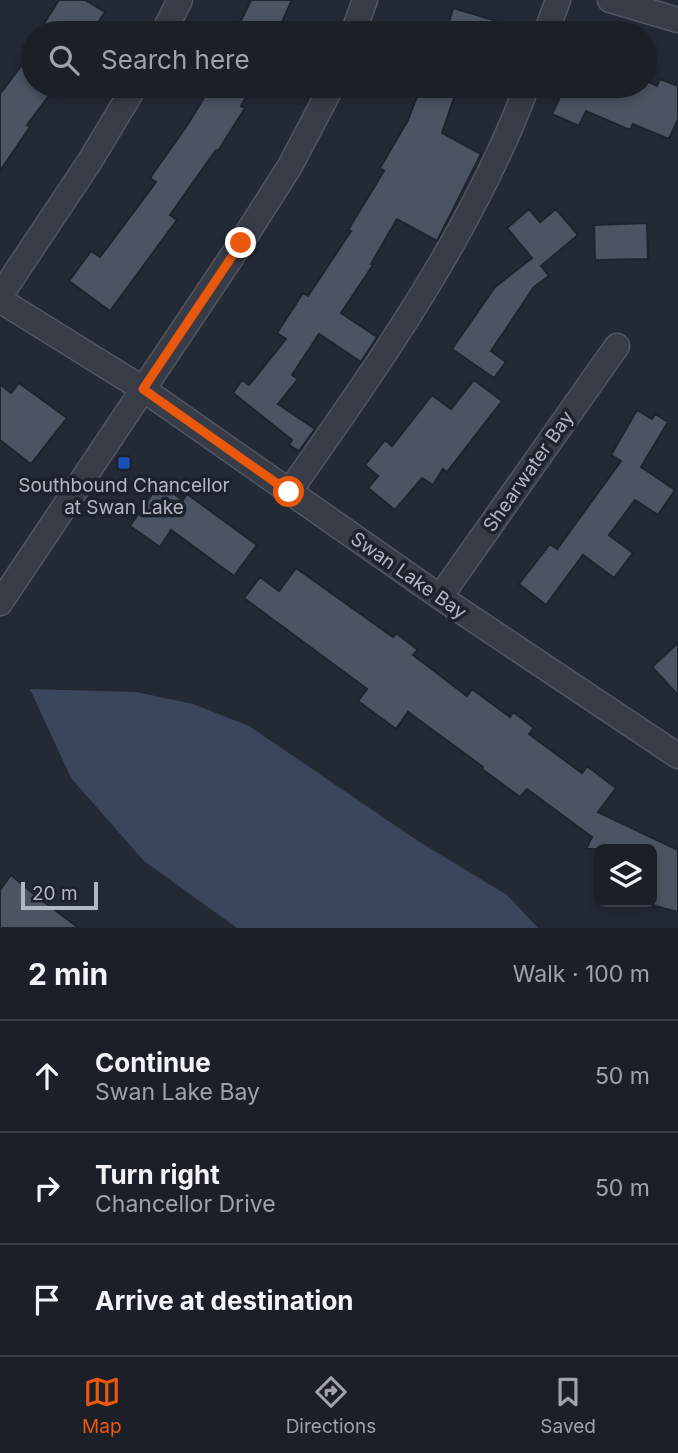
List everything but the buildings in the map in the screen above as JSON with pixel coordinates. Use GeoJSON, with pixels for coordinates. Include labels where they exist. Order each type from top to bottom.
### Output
{"type":"FeatureCollection","features":[{"type":"Feature","properties":{"kind":"street"},"geometry":{"type":"LineString","coordinates":[[169,21],[180,0]]}},
{"type":"Feature","properties":{"kind":"street"},"geometry":{"type":"LineString","coordinates":[[357,21],[365,0]]}},
{"type":"Feature","properties":{"kind":"street"},"geometry":{"type":"LineString","coordinates":[[550,21],[558,0]]}},
{"type":"Feature","properties":{"kind":"street"},"geometry":{"type":"LineString","coordinates":[[610,0],[678,20]]}},
{"type":"Feature","properties":{"kind":"street"},"geometry":{"type":"LineString","coordinates":[[0,298],[90,162],[128,98]]}},
{"type":"Feature","properties":{"kind":"street"},"geometry":{"type":"LineString","coordinates":[[0,603],[290,166],[326,98]]}},
{"type":"Feature","properties":{"kind":"street"},"geometry":{"type":"LineString","coordinates":[[289,492],[362,388],[425,290],[479,193],[522,98]]}},
{"type":"Feature","properties":{"kind":"street","name":"Swan Lake Bay"},"geometry":{"type":"LineString","coordinates":[[0,298],[143,389],[440,597],[678,756]]}},
{"type":"Feature","properties":{"kind":"street","name":"Shearwater Bay"},"geometry":{"type":"LineString","coordinates":[[440,597],[617,346]]}},
{"type":"Feature","properties":{"kind":"water"},"geometry":{"type":"Polygon","coordinates":[[[30,689],[136,692],[193,704],[249,726],[418,841],[507,895],[538,928],[237,928],[144,861],[71,778],[30,689]]]}},
{"type":"Feature","properties":{"kind":"place","name":"Southbound Chancellor at Swan Lake"},"geometry":{"type":"Point","coordinates":[124,463]}},
{"type":"Feature","properties":{"kind":"route"},"geometry":{"type":"LineString","coordinates":[[241,243],[143,389],[289,492]]}}]}
